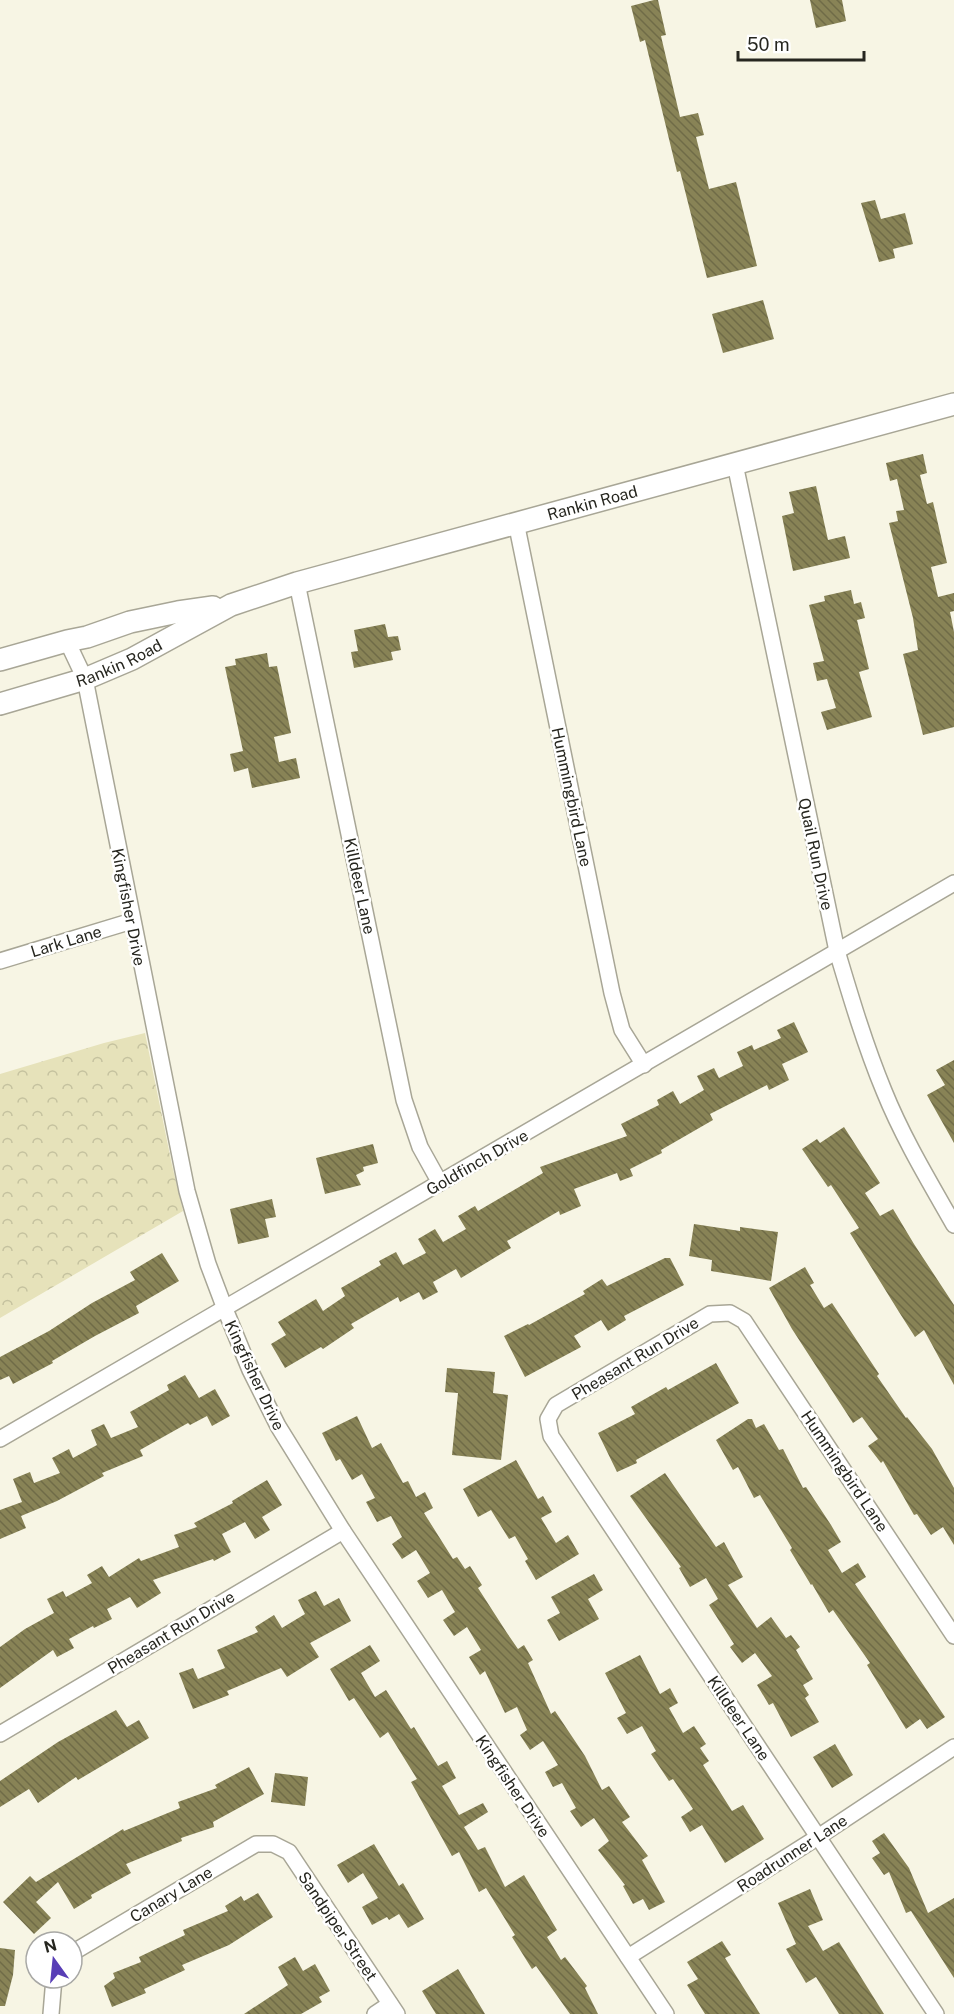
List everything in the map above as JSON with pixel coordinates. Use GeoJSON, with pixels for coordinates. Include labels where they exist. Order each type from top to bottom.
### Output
{"type":"FeatureCollection","features":[{"type":"Feature","properties":{"kind":"street","name":"Rankin Road"},"geometry":{"type":"LineString","coordinates":[[0,660],[87,637],[130,622],[231,604],[297,583],[516,522],[954,404]]}},
{"type":"Feature","properties":{"kind":"street","name":"Quail Run Drive"},"geometry":{"type":"LineString","coordinates":[[735,464],[837,951],[855,1012],[884,1091],[915,1157],[954,1225]]}},
{"type":"Feature","properties":{"kind":"street","name":"Hummingbird Lane"},"geometry":{"type":"LineString","coordinates":[[516,522],[612,993],[622,1030],[644,1065]]}},
{"type":"Feature","properties":{"kind":"street","name":"Killdeer Lane"},"geometry":{"type":"LineString","coordinates":[[297,583],[404,1100],[420,1147],[440,1183]]}},
{"type":"Feature","properties":{"kind":"street","name":"Rankin Road"},"geometry":{"type":"LineString","coordinates":[[0,704],[85,679],[132,659],[231,604]]}},
{"type":"Feature","properties":{"kind":"street","name":"Kingfisher Drive"},"geometry":{"type":"LineString","coordinates":[[68,641],[85,679],[187,1191],[208,1263],[250,1370],[278,1426],[343,1531],[666,2014]]}},
{"type":"Feature","properties":{"kind":"street","name":"Goldfinch Drive"},"geometry":{"type":"LineString","coordinates":[[0,1439],[954,884]]}},
{"type":"Feature","properties":{"kind":"street","name":"Lark Lane"},"geometry":{"type":"LineString","coordinates":[[0,961],[132,921]]}},
{"type":"Feature","properties":{"kind":"street","name":"Hummingbird Lane"},"geometry":{"type":"LineString","coordinates":[[730,1313],[744,1320],[954,1636]]}},
{"type":"Feature","properties":{"kind":"street","name":"Pheasant Run Drive"},"geometry":{"type":"LineString","coordinates":[[548,1419],[556,1405],[710,1314],[730,1313]]}},
{"type":"Feature","properties":{"kind":"street","name":"Killdeer Lane"},"geometry":{"type":"LineString","coordinates":[[548,1419],[551,1436],[936,2014]]}},
{"type":"Feature","properties":{"kind":"street","name":"Pheasant Run Drive"},"geometry":{"type":"LineString","coordinates":[[0,1734],[343,1531]]}},
{"type":"Feature","properties":{"kind":"street","name":"Roadrunner Lane"},"geometry":{"type":"LineString","coordinates":[[628,1957],[818,1837],[954,1747]]}},
{"type":"Feature","properties":{"kind":"street","name":"Canary Lane"},"geometry":{"type":"LineString","coordinates":[[84,1946],[256,1844],[273,1844]]}},
{"type":"Feature","properties":{"kind":"street","name":"Sandpiper Street"},"geometry":{"type":"LineString","coordinates":[[273,1844],[289,1852],[393,2009]]}},
{"type":"Feature","properties":{"kind":"street"},"geometry":{"type":"LineString","coordinates":[[51,2014],[53,1990]]}},
{"type":"Feature","properties":{"kind":"street"},"geometry":{"type":"LineString","coordinates":[[375,2014],[393,2009]]}},
{"type":"Feature","properties":{"kind":"green space"},"geometry":{"type":"Polygon","coordinates":[[[145,1033],[183,1211],[0,1318],[0,1074],[145,1033]]]}},
{"type":"Feature","properties":{"kind":"building"},"geometry":{"type":"Polygon","coordinates":[[[658,0],[666,35],[661,36],[680,117],[698,113],[704,135],[696,137],[709,189],[736,182],[757,266],[707,278],[680,171],[677,172],[645,40],[640,42],[631,6],[658,0]]]}},
{"type":"Feature","properties":{"kind":"building"},"geometry":{"type":"Polygon","coordinates":[[[810,0],[842,0],[846,21],[816,28],[810,0]]]}},
{"type":"Feature","properties":{"kind":"building"},"geometry":{"type":"Polygon","coordinates":[[[875,200],[881,219],[905,213],[913,244],[893,249],[895,258],[879,262],[861,203],[875,200]]]}},
{"type":"Feature","properties":{"kind":"building"},"geometry":{"type":"Polygon","coordinates":[[[763,300],[774,339],[723,353],[712,314],[763,300]]]}},
{"type":"Feature","properties":{"kind":"building"},"geometry":{"type":"Polygon","coordinates":[[[923,454],[927,473],[920,475],[927,504],[933,502],[947,563],[931,567],[938,597],[954,593],[954,611],[950,612],[954,632],[954,727],[923,735],[903,654],[918,650],[913,618],[889,523],[898,521],[896,511],[904,510],[897,479],[890,481],[886,463],[923,454]]]}},
{"type":"Feature","properties":{"kind":"building"},"geometry":{"type":"Polygon","coordinates":[[[816,486],[828,540],[845,536],[850,558],[793,571],[782,516],[794,513],[789,492],[816,486]]]}},
{"type":"Feature","properties":{"kind":"building"},"geometry":{"type":"Polygon","coordinates":[[[851,590],[854,604],[861,602],[865,618],[857,620],[869,669],[859,672],[872,717],[827,730],[821,712],[836,708],[827,679],[817,681],[813,663],[824,661],[809,605],[825,601],[824,596],[851,590]]]}},
{"type":"Feature","properties":{"kind":"building"},"geometry":{"type":"Polygon","coordinates":[[[385,624],[388,637],[398,636],[401,650],[391,652],[393,660],[354,668],[351,652],[358,651],[354,630],[385,624]]]}},
{"type":"Feature","properties":{"kind":"building"},"geometry":{"type":"Polygon","coordinates":[[[267,653],[269,667],[277,666],[291,733],[274,737],[279,762],[296,758],[300,778],[252,788],[248,768],[234,772],[230,754],[243,751],[225,667],[236,665],[235,659],[267,653]]]}},
{"type":"Feature","properties":{"kind":"building"},"geometry":{"type":"Polygon","coordinates":[[[794,1022],[808,1052],[782,1064],[789,1080],[769,1090],[767,1085],[710,1114],[713,1120],[661,1150],[662,1153],[630,1169],[633,1176],[620,1181],[617,1173],[574,1189],[581,1206],[560,1215],[559,1211],[507,1241],[511,1248],[461,1278],[456,1269],[433,1282],[438,1292],[423,1300],[419,1292],[400,1302],[398,1297],[351,1324],[354,1328],[323,1349],[321,1347],[285,1368],[271,1344],[286,1335],[278,1322],[316,1299],[323,1311],[345,1296],[341,1288],[381,1265],[379,1261],[396,1252],[403,1265],[426,1253],[418,1239],[435,1229],[443,1242],[466,1229],[458,1216],[475,1206],[478,1211],[543,1173],[540,1167],[627,1136],[621,1124],[659,1105],[657,1100],[673,1091],[680,1104],[704,1090],[697,1076],[714,1068],[719,1078],[743,1066],[737,1052],[752,1045],[754,1050],[781,1038],[777,1030],[794,1022]]]}},
{"type":"Feature","properties":{"kind":"building"},"geometry":{"type":"Polygon","coordinates":[[[954,1060],[954,1143],[927,1095],[945,1085],[936,1070],[954,1060]]]}},
{"type":"Feature","properties":{"kind":"building"},"geometry":{"type":"Polygon","coordinates":[[[844,1127],[880,1183],[865,1193],[880,1216],[893,1209],[954,1305],[954,1385],[924,1330],[915,1337],[850,1233],[859,1228],[831,1185],[828,1187],[802,1149],[817,1139],[820,1143],[844,1127]]]}},
{"type":"Feature","properties":{"kind":"building"},"geometry":{"type":"Polygon","coordinates":[[[373,1144],[378,1163],[363,1167],[364,1171],[356,1175],[361,1185],[325,1194],[316,1158],[373,1144]]]}},
{"type":"Feature","properties":{"kind":"building"},"geometry":{"type":"Polygon","coordinates":[[[272,1199],[276,1217],[265,1219],[269,1237],[238,1244],[230,1209],[272,1199]]]}},
{"type":"Feature","properties":{"kind":"building"},"geometry":{"type":"Polygon","coordinates":[[[694,1224],[740,1231],[740,1227],[778,1232],[771,1281],[711,1271],[712,1260],[689,1256],[694,1224]]]}},
{"type":"Feature","properties":{"kind":"building"},"geometry":{"type":"Polygon","coordinates":[[[162,1253],[179,1281],[136,1306],[139,1313],[13,1384],[9,1376],[0,1380],[0,1357],[135,1280],[130,1272],[162,1253]]]}},
{"type":"Feature","properties":{"kind":"building"},"geometry":{"type":"Polygon","coordinates":[[[665,1258],[670,1258],[684,1285],[624,1316],[626,1320],[608,1331],[601,1320],[574,1336],[581,1347],[525,1377],[504,1336],[585,1294],[583,1291],[602,1279],[607,1286],[665,1258]]]}},
{"type":"Feature","properties":{"kind":"building"},"geometry":{"type":"Polygon","coordinates":[[[805,1267],[814,1283],[810,1285],[824,1308],[832,1303],[879,1374],[877,1376],[906,1418],[932,1449],[954,1488],[954,1545],[943,1527],[931,1535],[917,1514],[914,1515],[883,1461],[881,1463],[868,1446],[878,1439],[862,1417],[853,1423],[792,1329],[769,1288],[805,1267]]]}},
{"type":"Feature","properties":{"kind":"building"},"geometry":{"type":"Polygon","coordinates":[[[716,1363],[739,1403],[636,1460],[637,1463],[617,1472],[598,1433],[635,1414],[631,1407],[666,1387],[668,1390],[716,1363]]]}},
{"type":"Feature","properties":{"kind":"building"},"geometry":{"type":"Polygon","coordinates":[[[447,1368],[495,1372],[493,1393],[508,1395],[501,1460],[452,1455],[458,1393],[445,1392],[447,1368]]]}},
{"type":"Feature","properties":{"kind":"building"},"geometry":{"type":"Polygon","coordinates":[[[185,1375],[199,1398],[215,1389],[230,1416],[212,1426],[207,1416],[190,1425],[188,1423],[140,1450],[143,1456],[102,1473],[104,1476],[57,1501],[21,1516],[26,1528],[0,1539],[0,1510],[22,1502],[13,1479],[30,1472],[34,1483],[60,1473],[52,1458],[69,1449],[73,1458],[97,1445],[91,1430],[104,1424],[111,1438],[138,1427],[130,1412],[169,1390],[167,1385],[185,1375]]]}},
{"type":"Feature","properties":{"kind":"building"},"geometry":{"type":"Polygon","coordinates":[[[357,1416],[372,1448],[381,1443],[403,1483],[408,1481],[416,1497],[425,1492],[433,1508],[424,1513],[453,1559],[457,1557],[465,1569],[470,1566],[482,1585],[478,1588],[507,1633],[518,1649],[524,1645],[533,1660],[528,1663],[551,1714],[555,1711],[585,1756],[602,1790],[609,1786],[630,1817],[622,1822],[648,1856],[642,1860],[665,1902],[649,1910],[643,1899],[633,1904],[623,1886],[625,1885],[598,1850],[609,1841],[594,1818],[581,1827],[570,1811],[576,1808],[562,1783],[553,1787],[545,1772],[558,1765],[543,1741],[530,1750],[520,1735],[527,1730],[517,1707],[505,1713],[485,1671],[480,1675],[469,1657],[481,1650],[467,1627],[454,1636],[443,1620],[455,1612],[442,1590],[428,1598],[417,1581],[430,1573],[416,1550],[402,1559],[392,1544],[402,1537],[391,1516],[377,1522],[366,1502],[375,1498],[362,1474],[352,1480],[340,1459],[336,1461],[322,1433],[357,1416]]]}},
{"type":"Feature","properties":{"kind":"building"},"geometry":{"type":"Polygon","coordinates":[[[748,1419],[752,1419],[756,1428],[764,1424],[779,1450],[783,1449],[803,1488],[806,1487],[831,1525],[841,1542],[828,1550],[842,1573],[858,1563],[866,1577],[855,1584],[945,1717],[927,1729],[920,1719],[906,1729],[867,1665],[870,1663],[833,1610],[829,1613],[790,1550],[792,1548],[760,1495],[754,1498],[738,1467],[733,1470],[716,1440],[748,1419]]]}},
{"type":"Feature","properties":{"kind":"building"},"geometry":{"type":"Polygon","coordinates":[[[516,1460],[538,1499],[543,1496],[552,1512],[541,1518],[556,1543],[568,1535],[579,1554],[536,1580],[525,1561],[528,1559],[515,1536],[509,1539],[491,1510],[478,1517],[463,1489],[516,1460]]]}},
{"type":"Feature","properties":{"kind":"building"},"geometry":{"type":"Polygon","coordinates":[[[665,1473],[716,1547],[724,1542],[743,1577],[728,1585],[757,1628],[771,1617],[786,1638],[791,1635],[800,1647],[796,1650],[813,1679],[803,1685],[809,1695],[805,1698],[819,1722],[791,1737],[773,1703],[769,1705],[757,1685],[772,1676],[755,1653],[742,1663],[730,1647],[734,1644],[709,1605],[718,1599],[706,1578],[690,1587],[679,1568],[681,1567],[630,1496],[665,1473]]]}},
{"type":"Feature","properties":{"kind":"building"},"geometry":{"type":"Polygon","coordinates":[[[267,1480],[282,1505],[262,1517],[270,1530],[255,1539],[245,1522],[222,1534],[231,1552],[214,1561],[213,1559],[153,1580],[161,1593],[137,1608],[130,1597],[107,1609],[112,1619],[69,1639],[74,1648],[57,1657],[53,1650],[0,1688],[0,1647],[25,1629],[54,1613],[47,1599],[63,1591],[66,1597],[92,1583],[87,1575],[102,1566],[109,1577],[139,1558],[141,1561],[179,1547],[174,1535],[197,1527],[194,1523],[233,1503],[232,1501],[267,1480]]]}},
{"type":"Feature","properties":{"kind":"building"},"geometry":{"type":"Polygon","coordinates":[[[594,1574],[603,1590],[588,1599],[599,1619],[559,1641],[547,1620],[560,1613],[551,1597],[594,1574]]]}},
{"type":"Feature","properties":{"kind":"building"},"geometry":{"type":"Polygon","coordinates":[[[316,1591],[324,1606],[339,1598],[351,1621],[310,1643],[319,1657],[287,1677],[281,1668],[227,1691],[229,1695],[193,1709],[179,1673],[193,1668],[198,1679],[225,1668],[217,1650],[258,1632],[255,1627],[274,1615],[282,1628],[305,1614],[298,1600],[316,1591]]]}},
{"type":"Feature","properties":{"kind":"building"},"geometry":{"type":"Polygon","coordinates":[[[370,1645],[380,1661],[361,1673],[375,1697],[386,1690],[411,1729],[414,1727],[438,1766],[447,1761],[456,1778],[442,1786],[459,1815],[483,1803],[488,1812],[464,1827],[478,1850],[485,1847],[505,1887],[524,1875],[557,1930],[547,1937],[561,1960],[565,1957],[587,1986],[585,1988],[598,2014],[570,2014],[536,1966],[532,1969],[512,1937],[515,1935],[486,1888],[479,1892],[459,1852],[452,1856],[411,1782],[417,1779],[388,1732],[380,1738],[354,1698],[349,1701],[330,1669],[370,1645]]]}},
{"type":"Feature","properties":{"kind":"building"},"geometry":{"type":"Polygon","coordinates":[[[640,1655],[660,1694],[670,1688],[678,1703],[669,1708],[683,1733],[694,1726],[706,1744],[700,1748],[709,1761],[703,1765],[732,1811],[743,1805],[764,1839],[725,1863],[702,1825],[690,1832],[681,1817],[693,1809],[673,1779],[669,1781],[651,1754],[656,1751],[642,1726],[627,1734],[617,1718],[626,1713],[605,1673],[640,1655]]]}},
{"type":"Feature","properties":{"kind":"building"},"geometry":{"type":"Polygon","coordinates":[[[116,1710],[127,1727],[139,1720],[149,1738],[78,1780],[76,1777],[38,1803],[29,1789],[0,1807],[0,1781],[58,1742],[116,1710]]]}},
{"type":"Feature","properties":{"kind":"building"},"geometry":{"type":"Polygon","coordinates":[[[835,1744],[853,1775],[832,1788],[813,1757],[835,1744]]]}},
{"type":"Feature","properties":{"kind":"building"},"geometry":{"type":"Polygon","coordinates":[[[249,1767],[264,1794],[213,1822],[214,1827],[181,1838],[182,1841],[126,1864],[131,1873],[91,1895],[92,1898],[74,1909],[58,1882],[36,1902],[51,1918],[38,1930],[30,1930],[3,1902],[30,1876],[36,1882],[123,1829],[124,1831],[180,1808],[178,1802],[217,1788],[215,1785],[249,1767]]]}},
{"type":"Feature","properties":{"kind":"building"},"geometry":{"type":"Polygon","coordinates":[[[275,1773],[308,1777],[305,1806],[271,1802],[275,1773]]]}},
{"type":"Feature","properties":{"kind":"building"},"geometry":{"type":"Polygon","coordinates":[[[884,1833],[909,1868],[928,1913],[954,1898],[954,1978],[911,1911],[906,1913],[889,1872],[884,1875],[872,1858],[880,1853],[872,1841],[884,1833]]]}},
{"type":"Feature","properties":{"kind":"building"},"geometry":{"type":"Polygon","coordinates":[[[374,1844],[399,1886],[403,1883],[424,1919],[408,1928],[399,1914],[372,1925],[362,1907],[378,1898],[363,1873],[348,1883],[337,1865],[374,1844]]]}},
{"type":"Feature","properties":{"kind":"building"},"geometry":{"type":"Polygon","coordinates":[[[810,1889],[823,1920],[808,1926],[823,1951],[839,1942],[884,2014],[839,2014],[816,1977],[806,1983],[786,1949],[796,1944],[778,1903],[810,1889]]]}},
{"type":"Feature","properties":{"kind":"building"},"geometry":{"type":"Polygon","coordinates":[[[258,1893],[273,1917],[229,1945],[182,1965],[185,1970],[144,1989],[146,1993],[112,2007],[104,1986],[115,1978],[113,1973],[141,1962],[139,1957],[185,1935],[183,1930],[228,1911],[225,1906],[241,1896],[244,1901],[258,1893]]]}},
{"type":"Feature","properties":{"kind":"building"},"geometry":{"type":"Polygon","coordinates":[[[722,1941],[731,1955],[725,1958],[760,2014],[705,2014],[687,1985],[698,1979],[687,1962],[722,1941]]]}},
{"type":"Feature","properties":{"kind":"building"},"geometry":{"type":"Polygon","coordinates":[[[0,1948],[15,1950],[13,1975],[5,2006],[0,2006],[0,1948]]]}},
{"type":"Feature","properties":{"kind":"building"},"geometry":{"type":"Polygon","coordinates":[[[295,1957],[303,1971],[315,1964],[330,1991],[319,1997],[322,2002],[301,2014],[244,2014],[288,1985],[278,1967],[295,1957]]]}},
{"type":"Feature","properties":{"kind":"building"},"geometry":{"type":"Polygon","coordinates":[[[458,1969],[485,2014],[436,2014],[422,1991],[458,1969]]]}}]}
